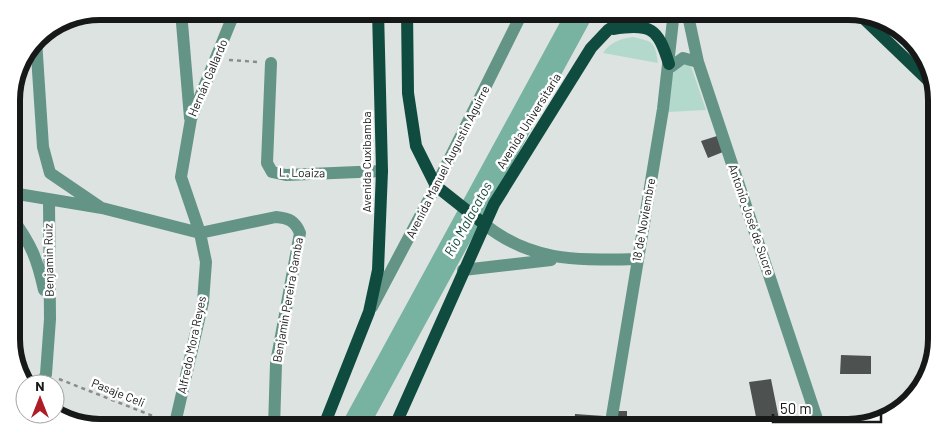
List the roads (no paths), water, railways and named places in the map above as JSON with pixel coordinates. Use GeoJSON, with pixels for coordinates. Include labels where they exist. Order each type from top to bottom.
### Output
{"type":"FeatureCollection","features":[{"type":"Feature","properties":{"kind":"main road","name":"Avenida Cuxibamba"},"geometry":{"type":"LineString","coordinates":[[327,419],[369,312],[378,270],[382,172],[378,20]]}},
{"type":"Feature","properties":{"kind":"main road"},"geometry":{"type":"LineString","coordinates":[[407,20],[408,93],[416,146],[436,186],[484,224]]}},
{"type":"Feature","properties":{"kind":"main road","name":"Avenida Universitaria"},"geometry":{"type":"LineString","coordinates":[[398,419],[494,204],[590,48],[608,30],[623,20]]}},
{"type":"Feature","properties":{"kind":"main road"},"geometry":{"type":"LineString","coordinates":[[865,22],[925,77]]}},
{"type":"Feature","properties":{"kind":"main road"},"geometry":{"type":"LineString","coordinates":[[608,30],[639,26],[653,31],[662,40],[668,66]]}},
{"type":"Feature","properties":{"kind":"street"},"geometry":{"type":"LineString","coordinates":[[182,20],[191,119]]}},
{"type":"Feature","properties":{"kind":"street","name":"Hernán Gallardo"},"geometry":{"type":"LineString","coordinates":[[200,233],[181,177],[191,119],[217,60],[232,20]]}},
{"type":"Feature","properties":{"kind":"street","name":"Avenida Manuel Augustin Aguirre"},"geometry":{"type":"LineString","coordinates":[[369,312],[436,186],[519,20]]}},
{"type":"Feature","properties":{"kind":"street","name":"18 de Noviembre"},"geometry":{"type":"LineString","coordinates":[[611,419],[668,66],[673,20]]}},
{"type":"Feature","properties":{"kind":"street","name":"Antonio José de Sucre"},"geometry":{"type":"LineString","coordinates":[[689,20],[698,62],[817,419]]}},
{"type":"Feature","properties":{"kind":"street"},"geometry":{"type":"LineString","coordinates":[[37,51],[43,147],[50,173],[102,208]]}},
{"type":"Feature","properties":{"kind":"street"},"geometry":{"type":"LineString","coordinates":[[668,66],[683,58],[698,62]]}},
{"type":"Feature","properties":{"kind":"street","name":"L. Loaiza"},"geometry":{"type":"LineString","coordinates":[[271,63],[267,163],[272,172],[286,175],[382,172]]}},
{"type":"Feature","properties":{"kind":"street","name":"Benjamín Pereira Gamba"},"geometry":{"type":"LineString","coordinates":[[20,195],[49,201],[102,208],[200,233],[276,217],[288,218],[296,224],[300,233],[276,363],[274,419]]}},
{"type":"Feature","properties":{"kind":"street","name":"Benjamin Ruiz"},"geometry":{"type":"LineString","coordinates":[[44,374],[50,319],[49,201]]}},
{"type":"Feature","properties":{"kind":"street"},"geometry":{"type":"LineString","coordinates":[[484,224],[498,235],[522,248],[548,256],[638,259]]}},
{"type":"Feature","properties":{"kind":"street","name":"Benjamin Ruiz"},"geometry":{"type":"LineString","coordinates":[[20,229],[30,242],[39,267],[50,319]]}},
{"type":"Feature","properties":{"kind":"street","name":"Alfredo Mora Reyes"},"geometry":{"type":"LineString","coordinates":[[176,419],[203,302],[206,262],[200,233]]}},
{"type":"Feature","properties":{"kind":"street"},"geometry":{"type":"LineString","coordinates":[[463,270],[566,258]]}},
{"type":"Feature","properties":{"kind":"waterway","name":"Rio Malacatos"},"geometry":{"type":"LineString","coordinates":[[359,419],[576,20]]}}]}
